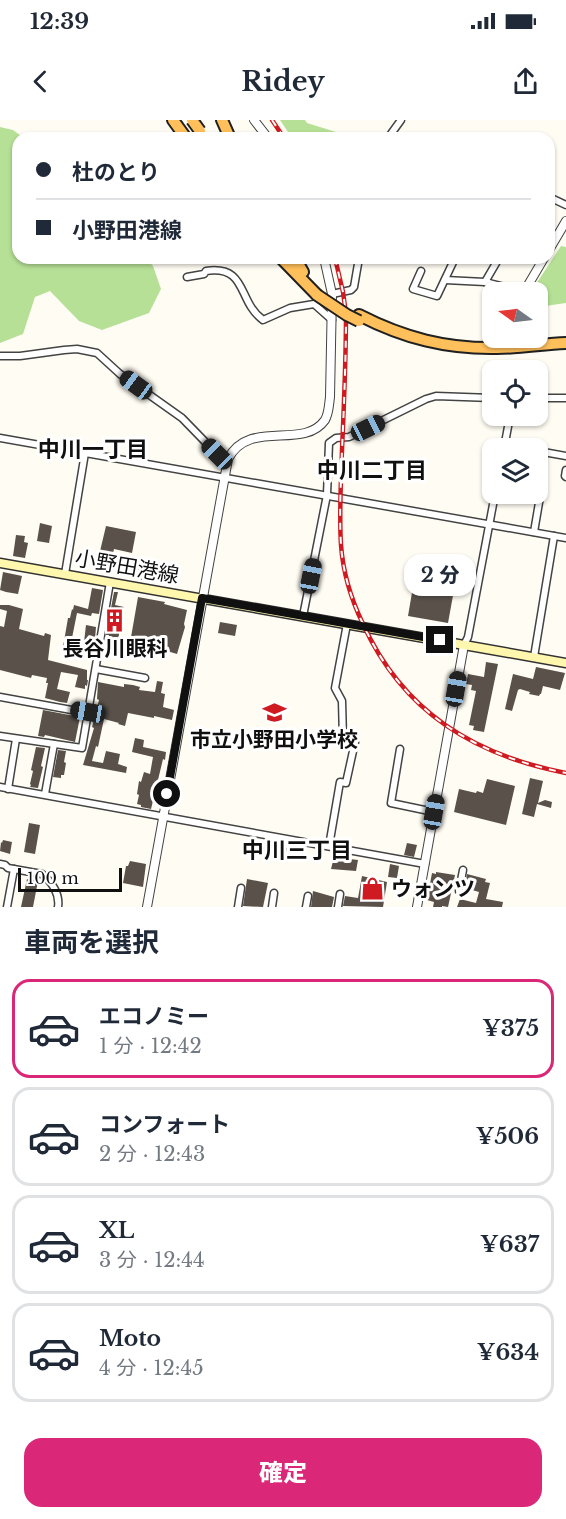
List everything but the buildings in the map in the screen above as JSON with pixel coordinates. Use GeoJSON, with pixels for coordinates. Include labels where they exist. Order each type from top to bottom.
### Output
{"type":"FeatureCollection","features":[{"type":"Feature","properties":{"kind":"highway"},"geometry":{"type":"LineString","coordinates":[[173,120],[183,132]]}},
{"type":"Feature","properties":{"kind":"highway"},"geometry":{"type":"LineString","coordinates":[[192,120],[201,130]]}},
{"type":"Feature","properties":{"kind":"highway"},"geometry":{"type":"LineString","coordinates":[[288,264],[318,291],[359,318],[427,342],[472,348],[482,347]]}},
{"type":"Feature","properties":{"kind":"highway"},"geometry":{"type":"LineString","coordinates":[[297,264],[318,291]]}},
{"type":"Feature","properties":{"kind":"highway"},"geometry":{"type":"LineString","coordinates":[[548,344],[566,343]]}},
{"type":"Feature","properties":{"kind":"highway"},"geometry":{"type":"LineString","coordinates":[[532,348],[566,350]]}},
{"type":"Feature","properties":{"kind":"main road","name":"小野田港線"},"geometry":{"type":"LineString","coordinates":[[0,563],[566,663]]}},
{"type":"Feature","properties":{"kind":"street"},"geometry":{"type":"LineString","coordinates":[[254,120],[263,132]]}},
{"type":"Feature","properties":{"kind":"street"},"geometry":{"type":"LineString","coordinates":[[555,240],[566,222]]}},
{"type":"Feature","properties":{"kind":"street"},"geometry":{"type":"LineString","coordinates":[[147,907],[228,459],[237,446],[248,440],[304,433],[319,425],[326,418],[329,410],[332,294],[325,264]]}},
{"type":"Feature","properties":{"kind":"street"},"geometry":{"type":"LineString","coordinates":[[332,294],[351,290],[354,286],[358,264]]}},
{"type":"Feature","properties":{"kind":"street"},"geometry":{"type":"LineString","coordinates":[[421,271],[412,289],[437,296],[452,264]]}},
{"type":"Feature","properties":{"kind":"street"},"geometry":{"type":"LineString","coordinates":[[445,280],[485,282],[496,264]]}},
{"type":"Feature","properties":{"kind":"street"},"geometry":{"type":"LineString","coordinates":[[530,282],[540,264]]}},
{"type":"Feature","properties":{"kind":"street"},"geometry":{"type":"LineString","coordinates":[[187,278],[204,274],[206,271],[218,270],[232,274],[255,314],[262,320],[290,308],[315,304],[332,320]]}},
{"type":"Feature","properties":{"kind":"street"},"geometry":{"type":"LineString","coordinates":[[0,356],[20,356],[77,349],[97,353],[120,374],[182,418],[217,454],[228,459]]}},
{"type":"Feature","properties":{"kind":"street"},"geometry":{"type":"LineString","coordinates":[[303,616],[327,495],[329,443],[336,438],[349,437],[436,396],[482,398]]}},
{"type":"Feature","properties":{"kind":"street"},"geometry":{"type":"LineString","coordinates":[[548,399],[566,398]]}},
{"type":"Feature","properties":{"kind":"street"},"geometry":{"type":"LineString","coordinates":[[0,438],[566,538]]}},
{"type":"Feature","properties":{"kind":"street"},"geometry":{"type":"LineString","coordinates":[[65,574],[85,453]]}},
{"type":"Feature","properties":{"kind":"street"},"geometry":{"type":"LineString","coordinates":[[548,453],[566,456]]}},
{"type":"Feature","properties":{"kind":"street"},"geometry":{"type":"LineString","coordinates":[[566,470],[566,477]]}},
{"type":"Feature","properties":{"kind":"street"},"geometry":{"type":"LineString","coordinates":[[417,907],[464,645],[468,637],[493,504]]}},
{"type":"Feature","properties":{"kind":"street"},"geometry":{"type":"LineString","coordinates":[[534,532],[539,504]]}},
{"type":"Feature","properties":{"kind":"street"},"geometry":{"type":"LineString","coordinates":[[534,657],[554,536]]}},
{"type":"Feature","properties":{"kind":"street"},"geometry":{"type":"LineString","coordinates":[[0,736],[82,748],[110,582]]}},
{"type":"Feature","properties":{"kind":"street"},"geometry":{"type":"LineString","coordinates":[[329,846],[340,782],[346,783],[355,742],[343,739],[342,701],[335,688],[347,624]]}},
{"type":"Feature","properties":{"kind":"street"},"geometry":{"type":"LineString","coordinates":[[96,669],[145,678]]}},
{"type":"Feature","properties":{"kind":"street"},"geometry":{"type":"LineString","coordinates":[[0,697],[88,712]]}},
{"type":"Feature","properties":{"kind":"street"},"geometry":{"type":"LineString","coordinates":[[8,789],[16,739]]}},
{"type":"Feature","properties":{"kind":"street"},"geometry":{"type":"LineString","coordinates":[[45,794],[54,744]]}},
{"type":"Feature","properties":{"kind":"street"},"geometry":{"type":"LineString","coordinates":[[400,749],[391,803],[434,812]]}},
{"type":"Feature","properties":{"kind":"street"},"geometry":{"type":"LineString","coordinates":[[0,787],[425,864]]}},
{"type":"Feature","properties":{"kind":"street"},"geometry":{"type":"LineString","coordinates":[[0,864],[8,868],[45,876],[57,894],[58,907]]}},
{"type":"Feature","properties":{"kind":"street"},"geometry":{"type":"LineString","coordinates":[[7,907],[14,869]]}},
{"type":"Feature","properties":{"kind":"street"},"geometry":{"type":"LineString","coordinates":[[459,891],[463,870]]}},
{"type":"Feature","properties":{"kind":"street"},"geometry":{"type":"LineString","coordinates":[[238,907],[241,888]]}},
{"type":"Feature","properties":{"kind":"street"},"geometry":{"type":"LineString","coordinates":[[338,907],[340,894]]}},
{"type":"Feature","properties":{"kind":"street"},"geometry":{"type":"LineString","coordinates":[[306,907],[308,896]]}},
{"type":"Feature","properties":{"kind":"green space"},"geometry":{"type":"Polygon","coordinates":[[[280,120],[305,120],[307,123],[336,132],[288,132],[280,120]]]}},
{"type":"Feature","properties":{"kind":"green space"},"geometry":{"type":"Polygon","coordinates":[[[0,127],[16,132],[12,132],[12,264],[151,264],[161,289],[149,313],[102,330],[79,321],[50,291],[35,297],[23,334],[0,343],[0,127]]]}},
{"type":"Feature","properties":{"kind":"green space"},"geometry":{"type":"Polygon","coordinates":[[[561,246],[566,247],[566,303],[548,306],[548,282],[537,282],[549,264],[555,264],[555,255],[561,246]]]}},
{"type":"Feature","properties":{"kind":"railway"},"geometry":{"type":"LineString","coordinates":[[272,120],[280,132]]}},
{"type":"Feature","properties":{"kind":"railway"},"geometry":{"type":"LineString","coordinates":[[336,264],[346,314],[340,498],[341,545],[351,595],[363,624],[379,655],[399,682],[445,725],[501,754],[566,773]]}},
{"type":"Feature","properties":{"kind":"place","name":"長谷川眼科"},"geometry":{"type":"Point","coordinates":[115,621]}},
{"type":"Feature","properties":{"kind":"place","name":"市立小野田小学校"},"geometry":{"type":"Point","coordinates":[274,712]}},
{"type":"Feature","properties":{"kind":"place","name":"ウォンツ"},"geometry":{"type":"Point","coordinates":[373,889]}},
{"type":"Feature","properties":{"kind":"district","name":"中川一丁目"},"geometry":{"type":"Point","coordinates":[93,449]}},
{"type":"Feature","properties":{"kind":"district","name":"中川二丁目"},"geometry":{"type":"Point","coordinates":[372,470]}},
{"type":"Feature","properties":{"kind":"district","name":"中川三丁目"},"geometry":{"type":"Point","coordinates":[297,850]}},
{"type":"Feature","properties":{"kind":"route"},"geometry":{"type":"LineString","coordinates":[[167,794],[202,598],[440,640]]}}]}
